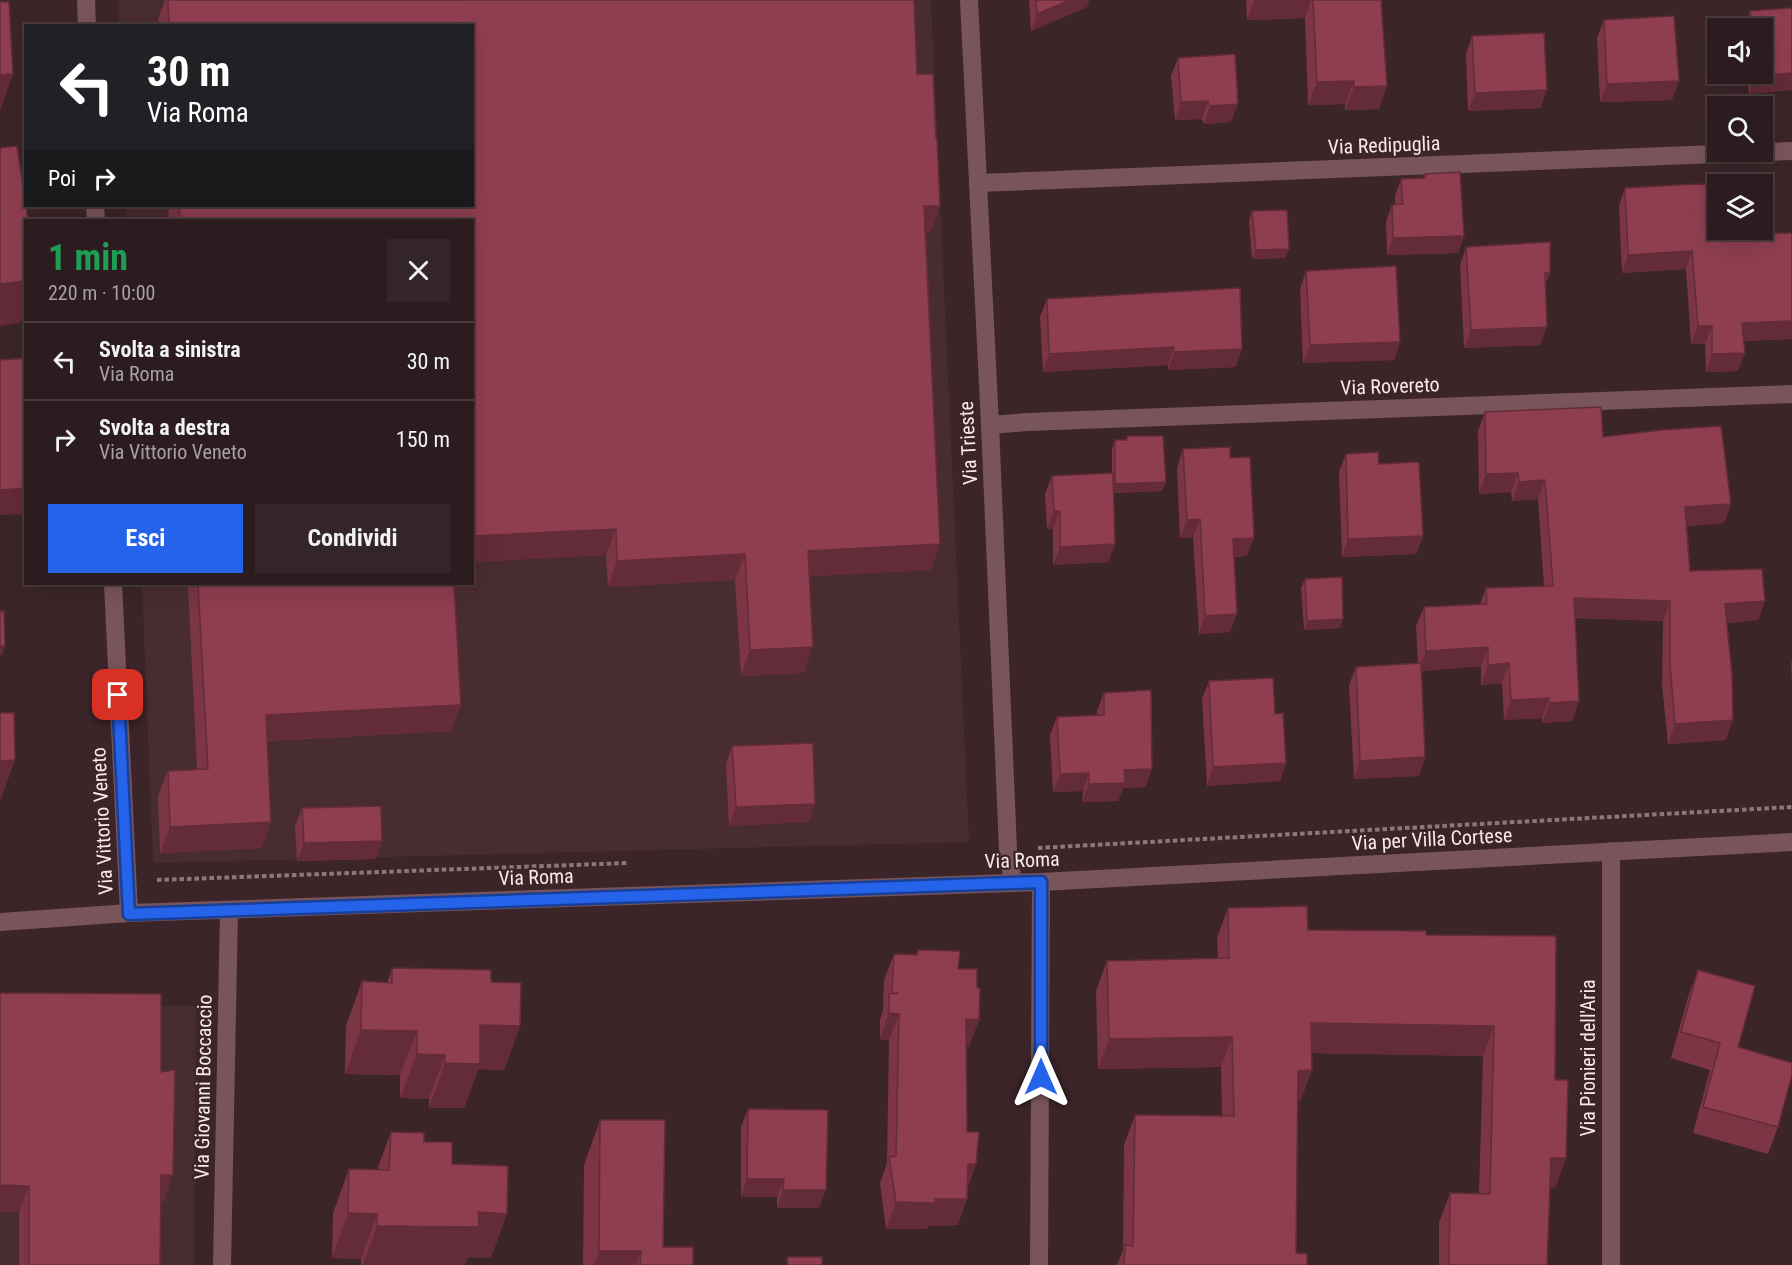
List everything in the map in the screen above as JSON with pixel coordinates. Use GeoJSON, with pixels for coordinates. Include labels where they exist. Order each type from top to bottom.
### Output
{"type":"FeatureCollection","features":[{"type":"Feature","properties":{"kind":"street"},"geometry":{"type":"LineString","coordinates":[[86,0],[87,24]]}},
{"type":"Feature","properties":{"kind":"street","name":"Via Trieste"},"geometry":{"type":"LineString","coordinates":[[969,0],[1008,838],[1013,883]]}},
{"type":"Feature","properties":{"kind":"street","name":"Via Redipuglia"},"geometry":{"type":"LineString","coordinates":[[978,183],[1792,152]]}},
{"type":"Feature","properties":{"kind":"street","name":"Via Rovereto"},"geometry":{"type":"LineString","coordinates":[[990,425],[1792,394]]}},
{"type":"Feature","properties":{"kind":"street","name":"Via Vittorio Veneto"},"geometry":{"type":"LineString","coordinates":[[113,585],[129,914]]}},
{"type":"Feature","properties":{"kind":"street","name":"Via per Villa Cortese"},"geometry":{"type":"LineString","coordinates":[[1074,880],[1792,842]]}},
{"type":"Feature","properties":{"kind":"street","name":"Via Pionieri dell'Aria"},"geometry":{"type":"LineString","coordinates":[[1611,851],[1611,1265]]}},
{"type":"Feature","properties":{"kind":"street","name":"Via Roma"},"geometry":{"type":"LineString","coordinates":[[0,922],[229,910],[1074,880]]}},
{"type":"Feature","properties":{"kind":"street"},"geometry":{"type":"LineString","coordinates":[[1039,1265],[1041,882]]}},
{"type":"Feature","properties":{"kind":"street","name":"Via Giovanni Boccaccio"},"geometry":{"type":"LineString","coordinates":[[222,1265],[229,910]]}},
{"type":"Feature","properties":{"kind":"shaded area"},"geometry":{"type":"Polygon","coordinates":[[[118,0],[931,0],[969,842],[153,863],[142,585],[474,585],[474,219],[127,219],[127,207],[474,207],[474,24],[119,24],[118,0]]]}},
{"type":"Feature","properties":{"kind":"shaded area"},"geometry":{"type":"Polygon","coordinates":[[[0,1004],[196,1006],[194,1265],[0,1265],[0,1004]]]}},
{"type":"Feature","properties":{"kind":"building"},"geometry":{"type":"Polygon","coordinates":[[[168,0],[914,0],[917,74],[933,74],[937,138],[940,206],[924,206],[940,544],[808,551],[813,647],[750,650],[745,554],[617,561],[616,529],[474,536],[474,219],[180,219],[179,207],[474,207],[474,24],[169,24],[168,0]]]}},
{"type":"Feature","properties":{"kind":"building"},"geometry":{"type":"Polygon","coordinates":[[[1036,0],[1070,0],[1037,14],[1036,0]]]}},
{"type":"Feature","properties":{"kind":"building"},"geometry":{"type":"Polygon","coordinates":[[[1313,0],[1381,0],[1387,86],[1354,87],[1354,81],[1317,82],[1313,0]]]}},
{"type":"Feature","properties":{"kind":"building"},"geometry":{"type":"Polygon","coordinates":[[[0,2],[9,2],[13,74],[0,75],[0,2]]]}},
{"type":"Feature","properties":{"kind":"building"},"geometry":{"type":"Polygon","coordinates":[[[1792,8],[1792,73],[1773,75],[1773,18],[1751,18],[1750,11],[1792,8]]]}},
{"type":"Feature","properties":{"kind":"building"},"geometry":{"type":"Polygon","coordinates":[[[1674,16],[1679,81],[1607,84],[1604,20],[1674,16]]]}},
{"type":"Feature","properties":{"kind":"building"},"geometry":{"type":"Polygon","coordinates":[[[1544,33],[1547,90],[1475,93],[1472,36],[1544,33]]]}},
{"type":"Feature","properties":{"kind":"building"},"geometry":{"type":"Polygon","coordinates":[[[1235,54],[1238,104],[1210,106],[1208,101],[1181,102],[1178,58],[1235,54]]]}},
{"type":"Feature","properties":{"kind":"building"},"geometry":{"type":"Polygon","coordinates":[[[17,146],[24,207],[26,207],[28,219],[24,219],[24,281],[0,284],[0,148],[17,146]]]}},
{"type":"Feature","properties":{"kind":"building"},"geometry":{"type":"Polygon","coordinates":[[[1460,172],[1464,236],[1393,238],[1392,205],[1403,204],[1401,179],[1425,178],[1425,174],[1460,172]]]}},
{"type":"Feature","properties":{"kind":"building"},"geometry":{"type":"Polygon","coordinates":[[[1707,185],[1707,240],[1773,240],[1773,233],[1792,233],[1792,321],[1742,323],[1745,353],[1712,354],[1712,326],[1698,326],[1692,251],[1628,255],[1625,188],[1707,185]]]}},
{"type":"Feature","properties":{"kind":"building"},"geometry":{"type":"Polygon","coordinates":[[[1287,210],[1289,249],[1256,250],[1252,211],[1287,210]]]}},
{"type":"Feature","properties":{"kind":"building"},"geometry":{"type":"Polygon","coordinates":[[[1550,242],[1550,273],[1545,273],[1547,327],[1471,330],[1466,247],[1550,242]]]}},
{"type":"Feature","properties":{"kind":"building"},"geometry":{"type":"Polygon","coordinates":[[[1396,266],[1400,342],[1310,345],[1306,271],[1396,266]]]}},
{"type":"Feature","properties":{"kind":"building"},"geometry":{"type":"Polygon","coordinates":[[[1240,288],[1242,349],[1174,352],[1174,347],[1049,354],[1047,299],[1240,288]]]}},
{"type":"Feature","properties":{"kind":"building"},"geometry":{"type":"Polygon","coordinates":[[[24,358],[24,488],[0,490],[0,360],[24,358]]]}},
{"type":"Feature","properties":{"kind":"building"},"geometry":{"type":"Polygon","coordinates":[[[1601,407],[1603,437],[1721,426],[1731,504],[1685,507],[1690,571],[1762,569],[1765,601],[1725,604],[1732,674],[1733,720],[1675,724],[1670,665],[1670,601],[1574,598],[1579,701],[1550,703],[1549,698],[1511,700],[1509,663],[1488,665],[1488,647],[1426,651],[1424,607],[1487,604],[1486,588],[1553,586],[1545,480],[1519,482],[1518,473],[1486,474],[1485,412],[1601,407]]]}},
{"type":"Feature","properties":{"kind":"building"},"geometry":{"type":"Polygon","coordinates":[[[1127,436],[1163,436],[1166,482],[1115,484],[1115,440],[1127,440],[1127,436]]]}},
{"type":"Feature","properties":{"kind":"building"},"geometry":{"type":"Polygon","coordinates":[[[1230,447],[1230,458],[1250,457],[1254,538],[1233,539],[1237,614],[1205,616],[1200,519],[1187,520],[1183,449],[1230,447]]]}},
{"type":"Feature","properties":{"kind":"building"},"geometry":{"type":"Polygon","coordinates":[[[1378,452],[1379,464],[1419,462],[1423,536],[1348,539],[1346,454],[1378,452]]]}},
{"type":"Feature","properties":{"kind":"building"},"geometry":{"type":"Polygon","coordinates":[[[1113,473],[1115,544],[1060,547],[1060,511],[1054,511],[1052,476],[1113,473]]]}},
{"type":"Feature","properties":{"kind":"building"},"geometry":{"type":"Polygon","coordinates":[[[1342,577],[1343,619],[1307,621],[1305,579],[1342,577]]]}},
{"type":"Feature","properties":{"kind":"building"},"geometry":{"type":"Polygon","coordinates":[[[198,585],[454,585],[461,705],[266,715],[271,822],[170,827],[168,771],[208,769],[198,585]]]}},
{"type":"Feature","properties":{"kind":"building"},"geometry":{"type":"Polygon","coordinates":[[[4,611],[5,646],[0,646],[0,612],[4,611]]]}},
{"type":"Feature","properties":{"kind":"building"},"geometry":{"type":"Polygon","coordinates":[[[1421,663],[1425,757],[1360,761],[1356,667],[1421,663]]]}},
{"type":"Feature","properties":{"kind":"building"},"geometry":{"type":"Polygon","coordinates":[[[1273,678],[1275,714],[1283,713],[1286,763],[1213,767],[1209,681],[1273,678]]]}},
{"type":"Feature","properties":{"kind":"building"},"geometry":{"type":"Polygon","coordinates":[[[1151,690],[1152,769],[1124,770],[1125,783],[1089,784],[1089,773],[1060,774],[1057,717],[1104,715],[1104,693],[1151,690]]]}},
{"type":"Feature","properties":{"kind":"building"},"geometry":{"type":"Polygon","coordinates":[[[0,713],[14,713],[15,760],[0,761],[0,713]]]}},
{"type":"Feature","properties":{"kind":"building"},"geometry":{"type":"Polygon","coordinates":[[[813,743],[815,804],[736,807],[732,746],[813,743]]]}},
{"type":"Feature","properties":{"kind":"building"},"geometry":{"type":"Polygon","coordinates":[[[381,806],[382,841],[304,843],[302,808],[381,806]]]}},
{"type":"Feature","properties":{"kind":"building"},"geometry":{"type":"Polygon","coordinates":[[[1307,906],[1308,930],[1426,931],[1426,935],[1556,936],[1555,1080],[1568,1080],[1566,1158],[1551,1158],[1547,1265],[1449,1265],[1450,1193],[1490,1194],[1494,1026],[1311,1023],[1312,1070],[1298,1071],[1296,1253],[1307,1254],[1307,1265],[1124,1265],[1125,1245],[1133,1246],[1135,1115],[1234,1116],[1232,1037],[1109,1039],[1107,961],[1229,958],[1228,908],[1307,906]]]}},
{"type":"Feature","properties":{"kind":"building"},"geometry":{"type":"Polygon","coordinates":[[[918,950],[960,951],[958,969],[977,969],[977,988],[980,988],[979,1020],[966,1019],[967,1132],[979,1132],[976,1164],[968,1164],[967,1199],[935,1199],[936,1203],[896,1202],[889,1157],[896,1156],[899,1014],[889,1013],[889,994],[899,993],[892,993],[894,954],[917,955],[918,950]]]}},
{"type":"Feature","properties":{"kind":"building"},"geometry":{"type":"Polygon","coordinates":[[[392,968],[491,970],[491,982],[521,983],[520,1026],[480,1025],[480,1064],[445,1063],[445,1055],[417,1054],[417,1031],[361,1030],[362,981],[392,983],[392,968]]]}},
{"type":"Feature","properties":{"kind":"building"},"geometry":{"type":"Polygon","coordinates":[[[1698,970],[1755,986],[1738,1047],[1792,1063],[1792,1075],[1778,1127],[1703,1107],[1720,1043],[1681,1032],[1698,970]]]}},
{"type":"Feature","properties":{"kind":"building"},"geometry":{"type":"Polygon","coordinates":[[[0,993],[161,994],[161,1072],[175,1070],[173,1175],[161,1175],[160,1265],[29,1265],[29,1186],[0,1185],[0,993]]]}},
{"type":"Feature","properties":{"kind":"building"},"geometry":{"type":"Polygon","coordinates":[[[748,1109],[828,1110],[826,1190],[783,1190],[784,1179],[747,1179],[748,1109]]]}},
{"type":"Feature","properties":{"kind":"building"},"geometry":{"type":"Polygon","coordinates":[[[600,1120],[665,1120],[663,1247],[693,1247],[693,1265],[640,1265],[641,1251],[599,1251],[600,1120]]]}},
{"type":"Feature","properties":{"kind":"building"},"geometry":{"type":"Polygon","coordinates":[[[391,1132],[424,1133],[424,1142],[452,1142],[452,1164],[508,1166],[507,1214],[478,1212],[479,1227],[377,1226],[377,1214],[348,1213],[349,1169],[389,1170],[391,1132]]]}},
{"type":"Feature","properties":{"kind":"building"},"geometry":{"type":"Polygon","coordinates":[[[787,1257],[822,1257],[822,1265],[788,1265],[787,1257]]]}},
{"type":"Feature","properties":{"kind":"route"},"geometry":{"type":"LineString","coordinates":[[118,695],[129,914],[1041,882],[1041,1077]]}}]}
